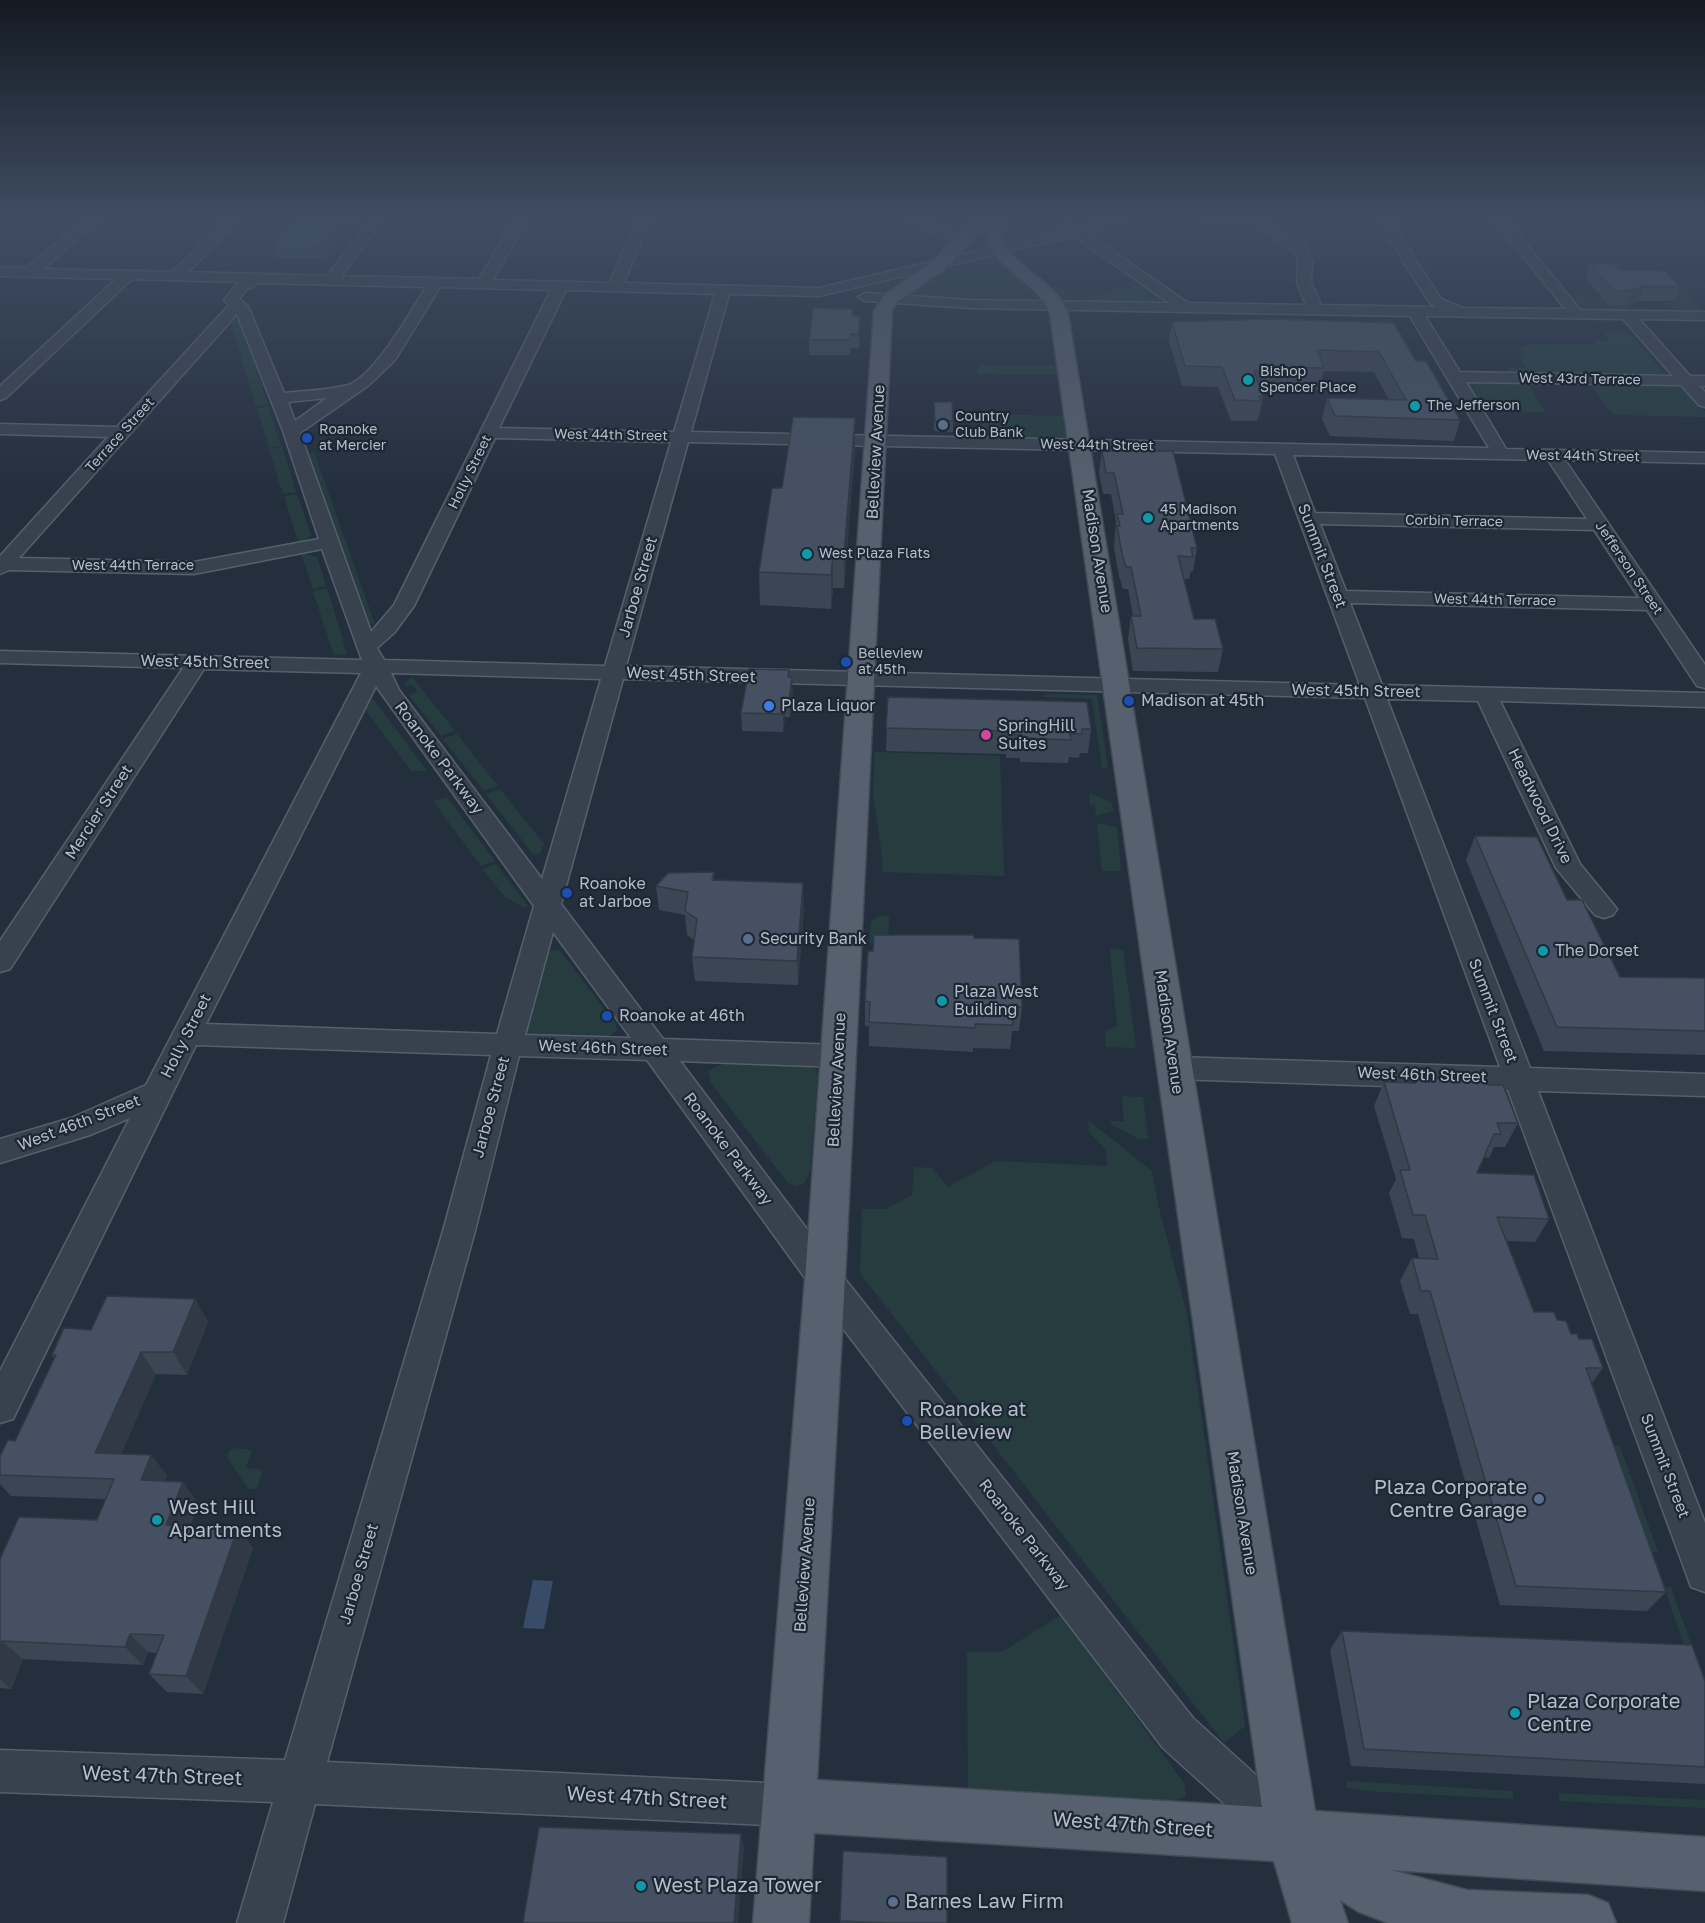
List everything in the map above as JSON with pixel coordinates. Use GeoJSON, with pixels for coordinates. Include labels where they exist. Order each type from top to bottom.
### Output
{"type":"FeatureCollection","features":[{"type":"Feature","properties":{"kind":"main road","name":"Belleview Avenue"},"geometry":{"type":"LineString","coordinates":[[780,1923],[825,1279],[883,311]]}},
{"type":"Feature","properties":{"kind":"main road","name":"Madison Avenue"},"geometry":{"type":"LineString","coordinates":[[1057,311],[1118,685],[1280,1764],[1294,1838]]}},
{"type":"Feature","properties":{"kind":"main road","name":"West 47th Street"},"geometry":{"type":"LineString","coordinates":[[789,1805],[1214,1830],[1294,1838],[1705,1864]]}},
{"type":"Feature","properties":{"kind":"main road","name":"West 47th Street"},"geometry":{"type":"LineString","coordinates":[[1294,1838],[1378,1893],[1460,1921],[1587,1923]]}},
{"type":"Feature","properties":{"kind":"main road"},"geometry":{"type":"LineString","coordinates":[[1294,1838],[1320,1923]]}},
{"type":"Feature","properties":{"kind":"street"},"geometry":{"type":"LineString","coordinates":[[0,395],[91,311]]}},
{"type":"Feature","properties":{"kind":"street","name":"Terrace Street"},"geometry":{"type":"LineString","coordinates":[[2,566],[232,311]]}},
{"type":"Feature","properties":{"kind":"street","name":"Roanoke Parkway"},"geometry":{"type":"LineString","coordinates":[[243,311],[279,398],[370,657],[389,691],[825,1279],[1178,1733],[1294,1838]]}},
{"type":"Feature","properties":{"kind":"street"},"geometry":{"type":"LineString","coordinates":[[291,431],[363,382],[389,357],[418,311]]}},
{"type":"Feature","properties":{"kind":"street","name":"Holly Street"},"geometry":{"type":"LineString","coordinates":[[0,1407],[188,1034],[370,657],[404,606],[548,311]]}},
{"type":"Feature","properties":{"kind":"street","name":"Jarboe Street"},"geometry":{"type":"LineString","coordinates":[[260,1923],[459,1230],[508,1044],[717,311]]}},
{"type":"Feature","properties":{"kind":"street"},"geometry":{"type":"LineString","coordinates":[[1427,311],[1454,376],[1501,454]]}},
{"type":"Feature","properties":{"kind":"street"},"geometry":{"type":"LineString","coordinates":[[1455,311],[1705,316]]}},
{"type":"Feature","properties":{"kind":"street"},"geometry":{"type":"LineString","coordinates":[[1573,311],[1576,314]]}},
{"type":"Feature","properties":{"kind":"street"},"geometry":{"type":"LineString","coordinates":[[1628,315],[1705,402]]}},
{"type":"Feature","properties":{"kind":"street","name":"West 43rd Terrace"},"geometry":{"type":"LineString","coordinates":[[1454,376],[1705,381]]}},
{"type":"Feature","properties":{"kind":"street"},"geometry":{"type":"LineString","coordinates":[[279,398],[335,392],[363,382]]}},
{"type":"Feature","properties":{"kind":"street"},"geometry":{"type":"LineString","coordinates":[[0,429],[123,432]]}},
{"type":"Feature","properties":{"kind":"street","name":"West 44th Street"},"geometry":{"type":"LineString","coordinates":[[489,433],[1705,458]]}},
{"type":"Feature","properties":{"kind":"street","name":"Summit Street"},"geometry":{"type":"LineString","coordinates":[[1282,449],[1705,1573]]}},
{"type":"Feature","properties":{"kind":"street","name":"Jefferson Street"},"geometry":{"type":"LineString","coordinates":[[1553,455],[1705,681]]}},
{"type":"Feature","properties":{"kind":"street","name":"Corbin Terrace"},"geometry":{"type":"LineString","coordinates":[[1308,518],[1600,525]]}},
{"type":"Feature","properties":{"kind":"street","name":"West 44th Terrace"},"geometry":{"type":"LineString","coordinates":[[2,566],[194,568],[331,542]]}},
{"type":"Feature","properties":{"kind":"street","name":"West 44th Terrace"},"geometry":{"type":"LineString","coordinates":[[1337,597],[1653,604]]}},
{"type":"Feature","properties":{"kind":"street","name":"West 45th Street"},"geometry":{"type":"LineString","coordinates":[[4,662],[198,662],[370,657],[613,672],[1705,700]]}},
{"type":"Feature","properties":{"kind":"street","name":"Mercier Street"},"geometry":{"type":"LineString","coordinates":[[0,962],[198,662]]}},
{"type":"Feature","properties":{"kind":"street","name":"Headwood Drive"},"geometry":{"type":"LineString","coordinates":[[1486,695],[1569,868],[1604,909]]}},
{"type":"Feature","properties":{"kind":"street","name":"West 46th Street"},"geometry":{"type":"LineString","coordinates":[[188,1034],[838,1056]]}},
{"type":"Feature","properties":{"kind":"street","name":"West 46th Street"},"geometry":{"type":"LineString","coordinates":[[1175,1068],[1705,1085]]}},
{"type":"Feature","properties":{"kind":"street","name":"West 46th Street"},"geometry":{"type":"LineString","coordinates":[[0,1151],[79,1127],[157,1093]]}},
{"type":"Feature","properties":{"kind":"street","name":"West 47th Street"},"geometry":{"type":"LineString","coordinates":[[0,1771],[300,1782],[789,1805]]}},
{"type":"Feature","properties":{"kind":"green space"},"geometry":{"type":"Polygon","coordinates":[[[235,319],[240,320],[268,404],[256,406],[231,324],[235,319]]]}},
{"type":"Feature","properties":{"kind":"green space"},"geometry":{"type":"Polygon","coordinates":[[[1602,332],[1629,333],[1665,374],[1510,373],[1507,368],[1527,368],[1520,357],[1525,357],[1519,348],[1529,344],[1596,345],[1594,341],[1609,341],[1602,332]]]}},
{"type":"Feature","properties":{"kind":"green space"},"geometry":{"type":"Polygon","coordinates":[[[978,365],[1057,366],[1058,375],[978,374],[978,365]]]}},
{"type":"Feature","properties":{"kind":"green space"},"geometry":{"type":"Polygon","coordinates":[[[1526,381],[1546,412],[1480,411],[1464,382],[1526,381]]]}},
{"type":"Feature","properties":{"kind":"green space"},"geometry":{"type":"Polygon","coordinates":[[[1588,382],[1680,385],[1705,412],[1705,417],[1613,415],[1588,382]]]}},
{"type":"Feature","properties":{"kind":"green space"},"geometry":{"type":"Polygon","coordinates":[[[268,406],[281,446],[269,448],[257,408],[268,406]]]}},
{"type":"Feature","properties":{"kind":"green space"},"geometry":{"type":"Polygon","coordinates":[[[980,414],[1064,416],[1067,441],[981,440],[980,414]]]}},
{"type":"Feature","properties":{"kind":"green space"},"geometry":{"type":"Polygon","coordinates":[[[282,447],[296,492],[283,494],[269,449],[282,447]]]}},
{"type":"Feature","properties":{"kind":"green space"},"geometry":{"type":"Polygon","coordinates":[[[314,452],[375,624],[368,623],[310,455],[314,452]]]}},
{"type":"Feature","properties":{"kind":"green space"},"geometry":{"type":"Polygon","coordinates":[[[297,494],[311,535],[301,544],[298,542],[284,496],[297,494]]]}},
{"type":"Feature","properties":{"kind":"green space"},"geometry":{"type":"Polygon","coordinates":[[[301,553],[317,557],[326,586],[313,589],[301,553]]]}},
{"type":"Feature","properties":{"kind":"green space"},"geometry":{"type":"Polygon","coordinates":[[[327,588],[347,654],[334,655],[313,591],[327,588]]]}},
{"type":"Feature","properties":{"kind":"green space"},"geometry":{"type":"Polygon","coordinates":[[[412,677],[455,731],[441,736],[409,695],[418,692],[412,685],[407,686],[405,683],[412,677]]]}},
{"type":"Feature","properties":{"kind":"green space"},"geometry":{"type":"Polygon","coordinates":[[[1043,695],[1097,695],[1108,768],[1102,768],[1092,699],[1043,697],[1043,695]]]}},
{"type":"Feature","properties":{"kind":"green space"},"geometry":{"type":"Polygon","coordinates":[[[370,699],[374,700],[427,771],[411,771],[365,709],[370,699]]]}},
{"type":"Feature","properties":{"kind":"green space"},"geometry":{"type":"Polygon","coordinates":[[[457,734],[498,786],[484,791],[443,739],[457,734]]]}},
{"type":"Feature","properties":{"kind":"green space"},"geometry":{"type":"Polygon","coordinates":[[[875,752],[1000,756],[1004,876],[882,872],[883,863],[873,793],[875,752]]]}},
{"type":"Feature","properties":{"kind":"green space"},"geometry":{"type":"Polygon","coordinates":[[[500,789],[544,844],[539,855],[533,854],[486,794],[500,789]]]}},
{"type":"Feature","properties":{"kind":"green space"},"geometry":{"type":"Polygon","coordinates":[[[1089,793],[1111,802],[1114,811],[1096,816],[1095,805],[1090,804],[1089,793]]]}},
{"type":"Feature","properties":{"kind":"green space"},"geometry":{"type":"Polygon","coordinates":[[[447,797],[495,861],[481,866],[433,801],[447,797]]]}},
{"type":"Feature","properties":{"kind":"green space"},"geometry":{"type":"Polygon","coordinates":[[[1097,823],[1117,827],[1121,871],[1102,871],[1097,823]]]}},
{"type":"Feature","properties":{"kind":"green space"},"geometry":{"type":"Polygon","coordinates":[[[496,864],[528,906],[525,908],[505,897],[483,869],[496,864]]]}},
{"type":"Feature","properties":{"kind":"green space"},"geometry":{"type":"Polygon","coordinates":[[[878,916],[889,916],[888,943],[869,943],[871,922],[878,916]]]}},
{"type":"Feature","properties":{"kind":"green space"},"geometry":{"type":"Polygon","coordinates":[[[1110,949],[1123,950],[1136,1048],[1106,1047],[1105,1031],[1117,1026],[1110,949]]]}},
{"type":"Feature","properties":{"kind":"green space"},"geometry":{"type":"Polygon","coordinates":[[[555,950],[561,952],[616,1024],[617,1030],[607,1038],[528,1035],[524,1032],[547,952],[555,950]]]}},
{"type":"Feature","properties":{"kind":"green space"},"geometry":{"type":"Polygon","coordinates":[[[724,1063],[809,1066],[815,1069],[818,1075],[810,1172],[804,1183],[795,1186],[787,1182],[711,1083],[708,1071],[724,1063]]]}},
{"type":"Feature","properties":{"kind":"green space"},"geometry":{"type":"Polygon","coordinates":[[[1122,1096],[1143,1097],[1148,1139],[1139,1139],[1112,1125],[1110,1121],[1124,1121],[1122,1096]]]}},
{"type":"Feature","properties":{"kind":"green space"},"geometry":{"type":"Polygon","coordinates":[[[1088,1120],[1152,1171],[1159,1208],[1187,1314],[1245,1726],[1224,1743],[860,1273],[862,1209],[885,1209],[912,1195],[914,1167],[932,1168],[948,1187],[995,1161],[1107,1166],[1106,1150],[1089,1132],[1088,1120]]]}},
{"type":"Feature","properties":{"kind":"green space"},"geometry":{"type":"Polygon","coordinates":[[[1614,1446],[1620,1446],[1658,1552],[1651,1552],[1614,1446]]]}},
{"type":"Feature","properties":{"kind":"green space"},"geometry":{"type":"Polygon","coordinates":[[[234,1448],[252,1450],[246,1468],[263,1470],[257,1489],[248,1489],[227,1457],[229,1451],[234,1448]]]}},
{"type":"Feature","properties":{"kind":"green space"},"geometry":{"type":"Polygon","coordinates":[[[1664,1587],[1671,1587],[1705,1684],[1705,1705],[1664,1587]]]}},
{"type":"Feature","properties":{"kind":"green space"},"geometry":{"type":"Polygon","coordinates":[[[1061,1615],[1184,1783],[1186,1797],[1168,1802],[968,1793],[967,1652],[1002,1652],[1061,1615]]]}},
{"type":"Feature","properties":{"kind":"green space"},"geometry":{"type":"Polygon","coordinates":[[[1347,1781],[1512,1791],[1514,1799],[1365,1791],[1346,1788],[1347,1781]]]}},
{"type":"Feature","properties":{"kind":"green space"},"geometry":{"type":"Polygon","coordinates":[[[1558,1793],[1705,1800],[1705,1808],[1560,1801],[1558,1793]]]}},
{"type":"Feature","properties":{"kind":"water"},"geometry":{"type":"Polygon","coordinates":[[[533,1580],[553,1581],[544,1629],[523,1628],[533,1580]]]}},
{"type":"Feature","properties":{"kind":"building"},"geometry":{"type":"Polygon","coordinates":[[[813,311],[853,311],[852,316],[860,316],[859,334],[851,334],[850,340],[809,340],[813,311]]]}},
{"type":"Feature","properties":{"kind":"building"},"geometry":{"type":"Polygon","coordinates":[[[1270,319],[1394,323],[1416,361],[1426,361],[1460,420],[1335,416],[1327,398],[1406,400],[1379,352],[1317,350],[1324,368],[1272,367],[1273,371],[1254,371],[1263,396],[1259,396],[1261,401],[1235,400],[1222,367],[1185,366],[1172,322],[1270,319]]]}},
{"type":"Feature","properties":{"kind":"building"},"geometry":{"type":"Polygon","coordinates":[[[934,402],[952,402],[953,421],[935,421],[934,402]]]}},
{"type":"Feature","properties":{"kind":"building","name":"West Plaza Flats"},"geometry":{"type":"Polygon","coordinates":[[[793,417],[855,418],[844,555],[833,554],[831,575],[759,572],[772,488],[782,488],[793,417]]]}},
{"type":"Feature","properties":{"kind":"building"},"geometry":{"type":"Polygon","coordinates":[[[1102,451],[1173,451],[1197,548],[1191,548],[1193,557],[1178,556],[1194,619],[1215,619],[1223,649],[1137,648],[1131,616],[1141,616],[1131,567],[1126,567],[1117,526],[1120,526],[1117,514],[1123,514],[1114,473],[1106,473],[1102,451]]]}},
{"type":"Feature","properties":{"kind":"building"},"geometry":{"type":"Polygon","coordinates":[[[749,669],[789,670],[788,677],[792,677],[789,700],[785,699],[783,714],[741,713],[749,669]]]}},
{"type":"Feature","properties":{"kind":"building"},"geometry":{"type":"Polygon","coordinates":[[[888,697],[1087,702],[1091,729],[1082,729],[1082,734],[1070,734],[1071,740],[1023,738],[1022,735],[1008,734],[1008,731],[886,728],[888,697]]]}},
{"type":"Feature","properties":{"kind":"building"},"geometry":{"type":"Polygon","coordinates":[[[1475,836],[1537,837],[1567,900],[1582,900],[1620,977],[1705,978],[1705,1031],[1557,1027],[1475,836]]]}},
{"type":"Feature","properties":{"kind":"building","name":"Security Bank"},"geometry":{"type":"Polygon","coordinates":[[[714,872],[712,880],[803,883],[797,961],[692,957],[697,919],[685,911],[688,892],[656,886],[668,873],[714,872]]]}},
{"type":"Feature","properties":{"kind":"building","name":"Plaza West Building"},"geometry":{"type":"Polygon","coordinates":[[[874,935],[974,935],[974,938],[1019,939],[1022,1007],[1012,1007],[1013,1025],[975,1024],[975,1028],[869,1022],[870,1002],[865,1001],[868,951],[873,951],[874,935]]]}},
{"type":"Feature","properties":{"kind":"building"},"geometry":{"type":"Polygon","coordinates":[[[1414,1077],[1486,1080],[1488,1085],[1503,1085],[1518,1123],[1497,1123],[1501,1134],[1494,1134],[1477,1173],[1534,1175],[1549,1219],[1497,1217],[1534,1312],[1554,1312],[1557,1320],[1566,1321],[1571,1334],[1577,1334],[1579,1339],[1592,1339],[1603,1368],[1586,1368],[1666,1592],[1516,1586],[1430,1291],[1421,1291],[1412,1258],[1438,1259],[1425,1215],[1413,1215],[1400,1170],[1410,1170],[1384,1082],[1416,1083],[1414,1077]]]}},
{"type":"Feature","properties":{"kind":"building","name":"West Hill Apartments"},"geometry":{"type":"Polygon","coordinates":[[[107,1296],[195,1299],[173,1352],[141,1352],[95,1453],[151,1455],[141,1480],[183,1482],[166,1525],[238,1528],[186,1676],[149,1674],[164,1635],[130,1634],[125,1647],[2,1641],[0,1646],[0,1559],[19,1517],[97,1520],[114,1479],[0,1475],[0,1456],[8,1440],[15,1441],[56,1355],[52,1355],[64,1328],[91,1330],[107,1296]]]}},
{"type":"Feature","properties":{"kind":"building","name":"Plaza Corporate Centre"},"geometry":{"type":"Polygon","coordinates":[[[1342,1631],[1692,1645],[1705,1681],[1705,1767],[1364,1749],[1342,1631]]]}},
{"type":"Feature","properties":{"kind":"building","name":"West Plaza Tower"},"geometry":{"type":"Polygon","coordinates":[[[539,1827],[741,1834],[734,1923],[523,1923],[539,1827]]]}},
{"type":"Feature","properties":{"kind":"building","name":"Barnes Law Firm"},"geometry":{"type":"Polygon","coordinates":[[[843,1851],[947,1857],[947,1923],[840,1921],[843,1851]]]}},
{"type":"Feature","properties":{"kind":"place","name":"Bishop Spencer Place"},"geometry":{"type":"Point","coordinates":[1248,380]}},
{"type":"Feature","properties":{"kind":"place","name":"The Jefferson"},"geometry":{"type":"Point","coordinates":[1415,406]}},
{"type":"Feature","properties":{"kind":"place","name":"Country Club Bank"},"geometry":{"type":"Point","coordinates":[943,425]}},
{"type":"Feature","properties":{"kind":"place","name":"Roanoke at Mercier"},"geometry":{"type":"Point","coordinates":[307,438]}},
{"type":"Feature","properties":{"kind":"place","name":"45 Madison Apartments"},"geometry":{"type":"Point","coordinates":[1148,518]}},
{"type":"Feature","properties":{"kind":"place","name":"West Plaza Flats"},"geometry":{"type":"Point","coordinates":[807,554]}},
{"type":"Feature","properties":{"kind":"place","name":"Belleview at 45th"},"geometry":{"type":"Point","coordinates":[846,662]}},
{"type":"Feature","properties":{"kind":"place","name":"Madison at 45th"},"geometry":{"type":"Point","coordinates":[1129,701]}},
{"type":"Feature","properties":{"kind":"place","name":"Plaza Liquor"},"geometry":{"type":"Point","coordinates":[769,706]}},
{"type":"Feature","properties":{"kind":"place","name":"SpringHill Suites"},"geometry":{"type":"Point","coordinates":[986,735]}},
{"type":"Feature","properties":{"kind":"place","name":"Roanoke at Jarboe"},"geometry":{"type":"Point","coordinates":[567,893]}},
{"type":"Feature","properties":{"kind":"place","name":"Security Bank"},"geometry":{"type":"Point","coordinates":[748,939]}},
{"type":"Feature","properties":{"kind":"place","name":"The Dorset"},"geometry":{"type":"Point","coordinates":[1543,951]}},
{"type":"Feature","properties":{"kind":"place","name":"Plaza West Building"},"geometry":{"type":"Point","coordinates":[942,1001]}},
{"type":"Feature","properties":{"kind":"place","name":"Roanoke at 46th"},"geometry":{"type":"Point","coordinates":[607,1016]}},
{"type":"Feature","properties":{"kind":"place","name":"Roanoke at Belleview"},"geometry":{"type":"Point","coordinates":[907,1421]}},
{"type":"Feature","properties":{"kind":"place","name":"Plaza Corporate Centre Garage"},"geometry":{"type":"Point","coordinates":[1539,1499]}},
{"type":"Feature","properties":{"kind":"place","name":"West Hill Apartments"},"geometry":{"type":"Point","coordinates":[157,1520]}},
{"type":"Feature","properties":{"kind":"place","name":"Plaza Corporate Centre"},"geometry":{"type":"Point","coordinates":[1515,1713]}},
{"type":"Feature","properties":{"kind":"place","name":"West Plaza Tower"},"geometry":{"type":"Point","coordinates":[641,1886]}},
{"type":"Feature","properties":{"kind":"place","name":"Barnes Law Firm"},"geometry":{"type":"Point","coordinates":[893,1902]}}]}
